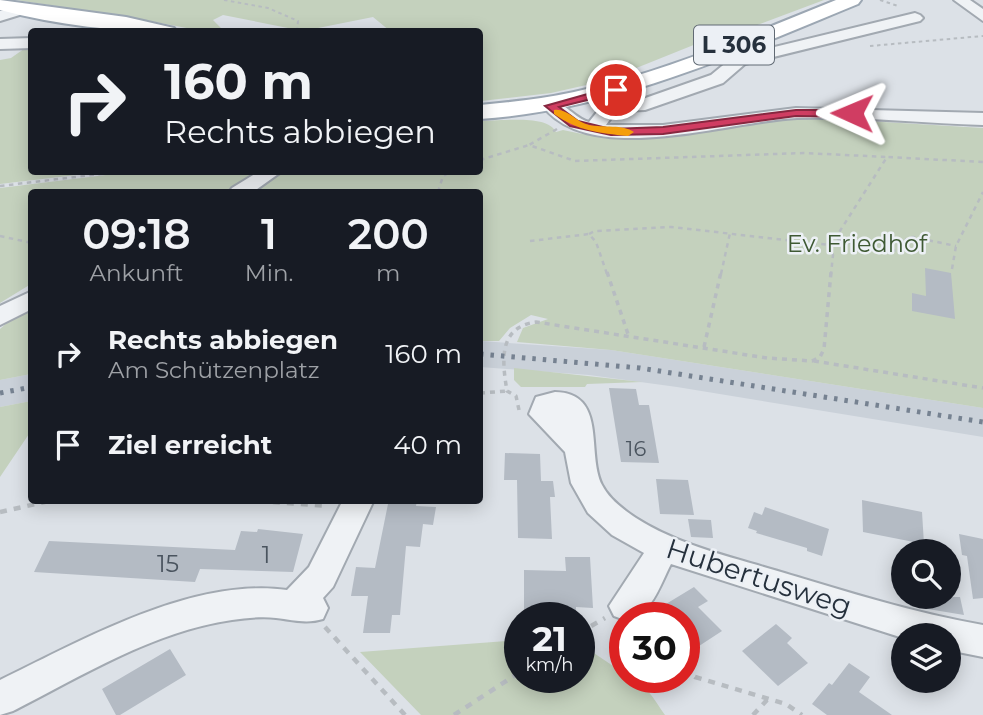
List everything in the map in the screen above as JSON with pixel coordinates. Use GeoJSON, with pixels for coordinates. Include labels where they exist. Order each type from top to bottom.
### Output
{"type":"FeatureCollection","features":[{"type":"Feature","properties":{"kind":"main road","name":"L 306"},"geometry":{"type":"LineString","coordinates":[[483,112],[551,106],[616,90],[852,0]]}},
{"type":"Feature","properties":{"kind":"main road"},"geometry":{"type":"LineString","coordinates":[[0,4],[148,28]]}},
{"type":"Feature","properties":{"kind":"street"},"geometry":{"type":"LineString","coordinates":[[961,0],[983,16]]}},
{"type":"Feature","properties":{"kind":"street"},"geometry":{"type":"LineString","coordinates":[[976,0],[983,4]]}},
{"type":"Feature","properties":{"kind":"street"},"geometry":{"type":"LineString","coordinates":[[0,16],[21,9]]}},
{"type":"Feature","properties":{"kind":"street"},"geometry":{"type":"LineString","coordinates":[[593,129],[600,116],[617,106],[639,106],[717,79],[739,60],[915,18]]}},
{"type":"Feature","properties":{"kind":"street"},"geometry":{"type":"LineString","coordinates":[[0,44],[28,43]]}},
{"type":"Feature","properties":{"kind":"street"},"geometry":{"type":"LineString","coordinates":[[684,65],[717,79]]}},
{"type":"Feature","properties":{"kind":"street"},"geometry":{"type":"LineString","coordinates":[[551,106],[574,124],[611,132],[663,131],[768,115],[815,112],[983,120]]}},
{"type":"Feature","properties":{"kind":"street"},"geometry":{"type":"LineString","coordinates":[[244,189],[266,175]]}},
{"type":"Feature","properties":{"kind":"street"},"geometry":{"type":"LineString","coordinates":[[0,317],[28,300]]}},
{"type":"Feature","properties":{"kind":"street","name":"Hubertusweg"},"geometry":{"type":"LineString","coordinates":[[547,420],[543,414],[546,404],[562,402],[574,409],[582,474],[589,491],[604,510],[629,530],[664,547],[710,564],[878,616],[983,641]]}},
{"type":"Feature","properties":{"kind":"street"},"geometry":{"type":"LineString","coordinates":[[0,699],[155,627],[224,606],[252,603],[304,606],[357,505]]}},
{"type":"Feature","properties":{"kind":"street"},"geometry":{"type":"LineString","coordinates":[[631,602],[664,547]]}},
{"type":"Feature","properties":{"kind":"path"},"geometry":{"type":"LineString","coordinates":[[223,0],[287,15],[298,21],[297,28]]}},
{"type":"Feature","properties":{"kind":"path"},"geometry":{"type":"LineString","coordinates":[[483,159],[529,145],[560,127]]}},
{"type":"Feature","properties":{"kind":"path"},"geometry":{"type":"LineString","coordinates":[[529,145],[575,161],[804,153],[983,162]]}},
{"type":"Feature","properties":{"kind":"path"},"geometry":{"type":"LineString","coordinates":[[838,240],[838,234],[887,157]]}},
{"type":"Feature","properties":{"kind":"path"},"geometry":{"type":"LineString","coordinates":[[0,186],[92,175]]}},
{"type":"Feature","properties":{"kind":"path"},"geometry":{"type":"LineString","coordinates":[[952,269],[956,246],[983,193]]}},
{"type":"Feature","properties":{"kind":"path"},"geometry":{"type":"LineString","coordinates":[[530,241],[606,230],[671,227],[830,245],[838,240],[891,251],[900,250],[907,238],[913,237],[956,246]]}},
{"type":"Feature","properties":{"kind":"path"},"geometry":{"type":"LineString","coordinates":[[589,233],[596,242],[628,334]]}},
{"type":"Feature","properties":{"kind":"path"},"geometry":{"type":"LineString","coordinates":[[704,347],[730,233]]}},
{"type":"Feature","properties":{"kind":"path"},"geometry":{"type":"LineString","coordinates":[[0,236],[28,242]]}},
{"type":"Feature","properties":{"kind":"path"},"geometry":{"type":"LineString","coordinates":[[812,361],[820,356],[824,349],[832,255],[830,245]]}},
{"type":"Feature","properties":{"kind":"path"},"geometry":{"type":"LineString","coordinates":[[507,391],[504,379],[508,338],[512,331],[522,325],[553,322],[767,358],[812,361],[983,388]]}},
{"type":"Feature","properties":{"kind":"path"},"geometry":{"type":"LineString","coordinates":[[483,393],[507,391],[516,396],[521,417],[547,420]]}},
{"type":"Feature","properties":{"kind":"path"},"geometry":{"type":"LineString","coordinates":[[0,512],[36,504]]}},
{"type":"Feature","properties":{"kind":"path"},"geometry":{"type":"LineString","coordinates":[[335,504],[357,505]]}},
{"type":"Feature","properties":{"kind":"path"},"geometry":{"type":"LineString","coordinates":[[304,606],[405,715]]}},
{"type":"Feature","properties":{"kind":"path"},"geometry":{"type":"LineString","coordinates":[[700,679],[786,704],[802,715]]}},
{"type":"Feature","properties":{"kind":"path"},"geometry":{"type":"LineString","coordinates":[[454,715],[504,682]]}},
{"type":"Feature","properties":{"kind":"path"},"geometry":{"type":"LineString","coordinates":[[753,715],[767,700]]}},
{"type":"Feature","properties":{"kind":"shaded area"},"geometry":{"type":"Polygon","coordinates":[[[483,341],[611,350],[983,408],[983,437],[677,387],[589,375],[483,367],[483,341]]]}},
{"type":"Feature","properties":{"kind":"shaded area"},"geometry":{"type":"Polygon","coordinates":[[[28,375],[28,402],[0,407],[0,380],[28,375]]]}},
{"type":"Feature","properties":{"kind":"green space"},"geometry":{"type":"Polygon","coordinates":[[[16,0],[824,0],[752,27],[706,40],[604,81],[551,93],[483,101],[483,28],[386,28],[373,17],[318,28],[288,28],[223,15],[213,20],[221,28],[187,28],[16,0]]]}},
{"type":"Feature","properties":{"kind":"green space"},"geometry":{"type":"Polygon","coordinates":[[[28,46],[28,175],[76,175],[0,184],[0,60],[11,58],[28,46]]]}},
{"type":"Feature","properties":{"kind":"green space","name":"Ev. Friedhof"},"geometry":{"type":"Polygon","coordinates":[[[800,117],[983,128],[983,408],[611,350],[517,342],[523,328],[548,319],[531,315],[510,328],[499,341],[483,341],[483,189],[252,189],[273,175],[483,175],[483,121],[534,121],[551,126],[556,132],[563,130],[625,138],[740,122],[800,117]]]}},
{"type":"Feature","properties":{"kind":"green space"},"geometry":{"type":"Polygon","coordinates":[[[106,175],[251,175],[229,189],[28,189],[28,286],[0,303],[0,188],[106,175]]]}},
{"type":"Feature","properties":{"kind":"green space"},"geometry":{"type":"Polygon","coordinates":[[[28,305],[28,375],[0,380],[0,329],[28,305]]]}},
{"type":"Feature","properties":{"kind":"green space"},"geometry":{"type":"Polygon","coordinates":[[[514,368],[642,382],[587,384],[585,387],[521,387],[514,380],[514,368]]]}},
{"type":"Feature","properties":{"kind":"green space"},"geometry":{"type":"Polygon","coordinates":[[[28,402],[28,435],[0,477],[0,407],[28,402]]]}},
{"type":"Feature","properties":{"kind":"green space"},"geometry":{"type":"Polygon","coordinates":[[[504,641],[504,693],[595,693],[595,654],[609,663],[609,693],[649,693],[665,715],[421,715],[360,652],[504,641]]]}},
{"type":"Feature","properties":{"kind":"building"},"geometry":{"type":"Polygon","coordinates":[[[925,268],[951,273],[955,319],[912,311],[912,293],[926,296],[925,268]]]}},
{"type":"Feature","properties":{"kind":"building"},"geometry":{"type":"Polygon","coordinates":[[[609,388],[636,389],[639,405],[649,405],[659,463],[621,462],[609,388]]]}},
{"type":"Feature","properties":{"kind":"building"},"geometry":{"type":"Polygon","coordinates":[[[505,453],[540,454],[541,481],[553,481],[555,497],[550,497],[552,539],[518,538],[517,480],[504,480],[505,453]]]}},
{"type":"Feature","properties":{"kind":"building"},"geometry":{"type":"Polygon","coordinates":[[[656,479],[688,480],[694,515],[660,514],[656,479]]]}},
{"type":"Feature","properties":{"kind":"building"},"geometry":{"type":"Polygon","coordinates":[[[862,500],[922,512],[924,539],[899,539],[863,532],[862,500]]]}},
{"type":"Feature","properties":{"kind":"building"},"geometry":{"type":"Polygon","coordinates":[[[388,504],[436,507],[433,525],[423,524],[420,547],[406,546],[400,615],[392,615],[390,633],[363,633],[368,596],[351,596],[356,567],[375,568],[388,504]]]}},
{"type":"Feature","properties":{"kind":"building"},"geometry":{"type":"Polygon","coordinates":[[[765,507],[829,529],[822,556],[807,551],[807,548],[756,533],[757,531],[748,528],[754,512],[762,515],[765,507]]]}},
{"type":"Feature","properties":{"kind":"building"},"geometry":{"type":"Polygon","coordinates":[[[688,519],[711,520],[713,538],[691,537],[688,519]]]}},
{"type":"Feature","properties":{"kind":"building"},"geometry":{"type":"Polygon","coordinates":[[[258,529],[303,534],[293,572],[200,569],[195,582],[34,572],[49,541],[235,550],[241,531],[257,532],[258,529]]]}},
{"type":"Feature","properties":{"kind":"building"},"geometry":{"type":"Polygon","coordinates":[[[959,534],[983,539],[983,598],[973,599],[967,556],[962,555],[959,534]]]}},
{"type":"Feature","properties":{"kind":"building"},"geometry":{"type":"Polygon","coordinates":[[[565,557],[590,557],[593,602],[524,602],[524,570],[566,571],[565,557]]]}},
{"type":"Feature","properties":{"kind":"building"},"geometry":{"type":"Polygon","coordinates":[[[694,587],[708,601],[700,606],[700,602],[669,602],[694,587]]]}},
{"type":"Feature","properties":{"kind":"building"},"geometry":{"type":"Polygon","coordinates":[[[961,602],[964,615],[928,609],[961,609],[961,602]]]}},
{"type":"Feature","properties":{"kind":"building"},"geometry":{"type":"Polygon","coordinates":[[[700,609],[722,631],[700,645],[700,609]]]}},
{"type":"Feature","properties":{"kind":"building"},"geometry":{"type":"Polygon","coordinates":[[[776,624],[792,638],[787,643],[808,663],[778,686],[742,651],[776,624]]]}},
{"type":"Feature","properties":{"kind":"building"},"geometry":{"type":"Polygon","coordinates":[[[170,649],[186,675],[116,715],[102,689],[170,649]]]}},
{"type":"Feature","properties":{"kind":"building"},"geometry":{"type":"Polygon","coordinates":[[[849,663],[870,677],[859,692],[892,715],[827,715],[812,704],[829,683],[832,685],[849,663]]]}},
{"type":"Feature","properties":{"kind":"railway"},"geometry":{"type":"LineString","coordinates":[[483,354],[640,368],[983,422]]}},
{"type":"Feature","properties":{"kind":"railway"},"geometry":{"type":"LineString","coordinates":[[0,393],[28,388]]}},
{"type":"Feature","properties":{"kind":"slow traffic"},"geometry":{"type":"LineString","coordinates":[[558,112],[574,124],[587,128],[628,132]]}},
{"type":"Feature","properties":{"kind":"route"},"geometry":{"type":"LineString","coordinates":[[616,90],[551,106],[574,124],[611,132],[663,131],[768,115],[852,113]]}}]}
